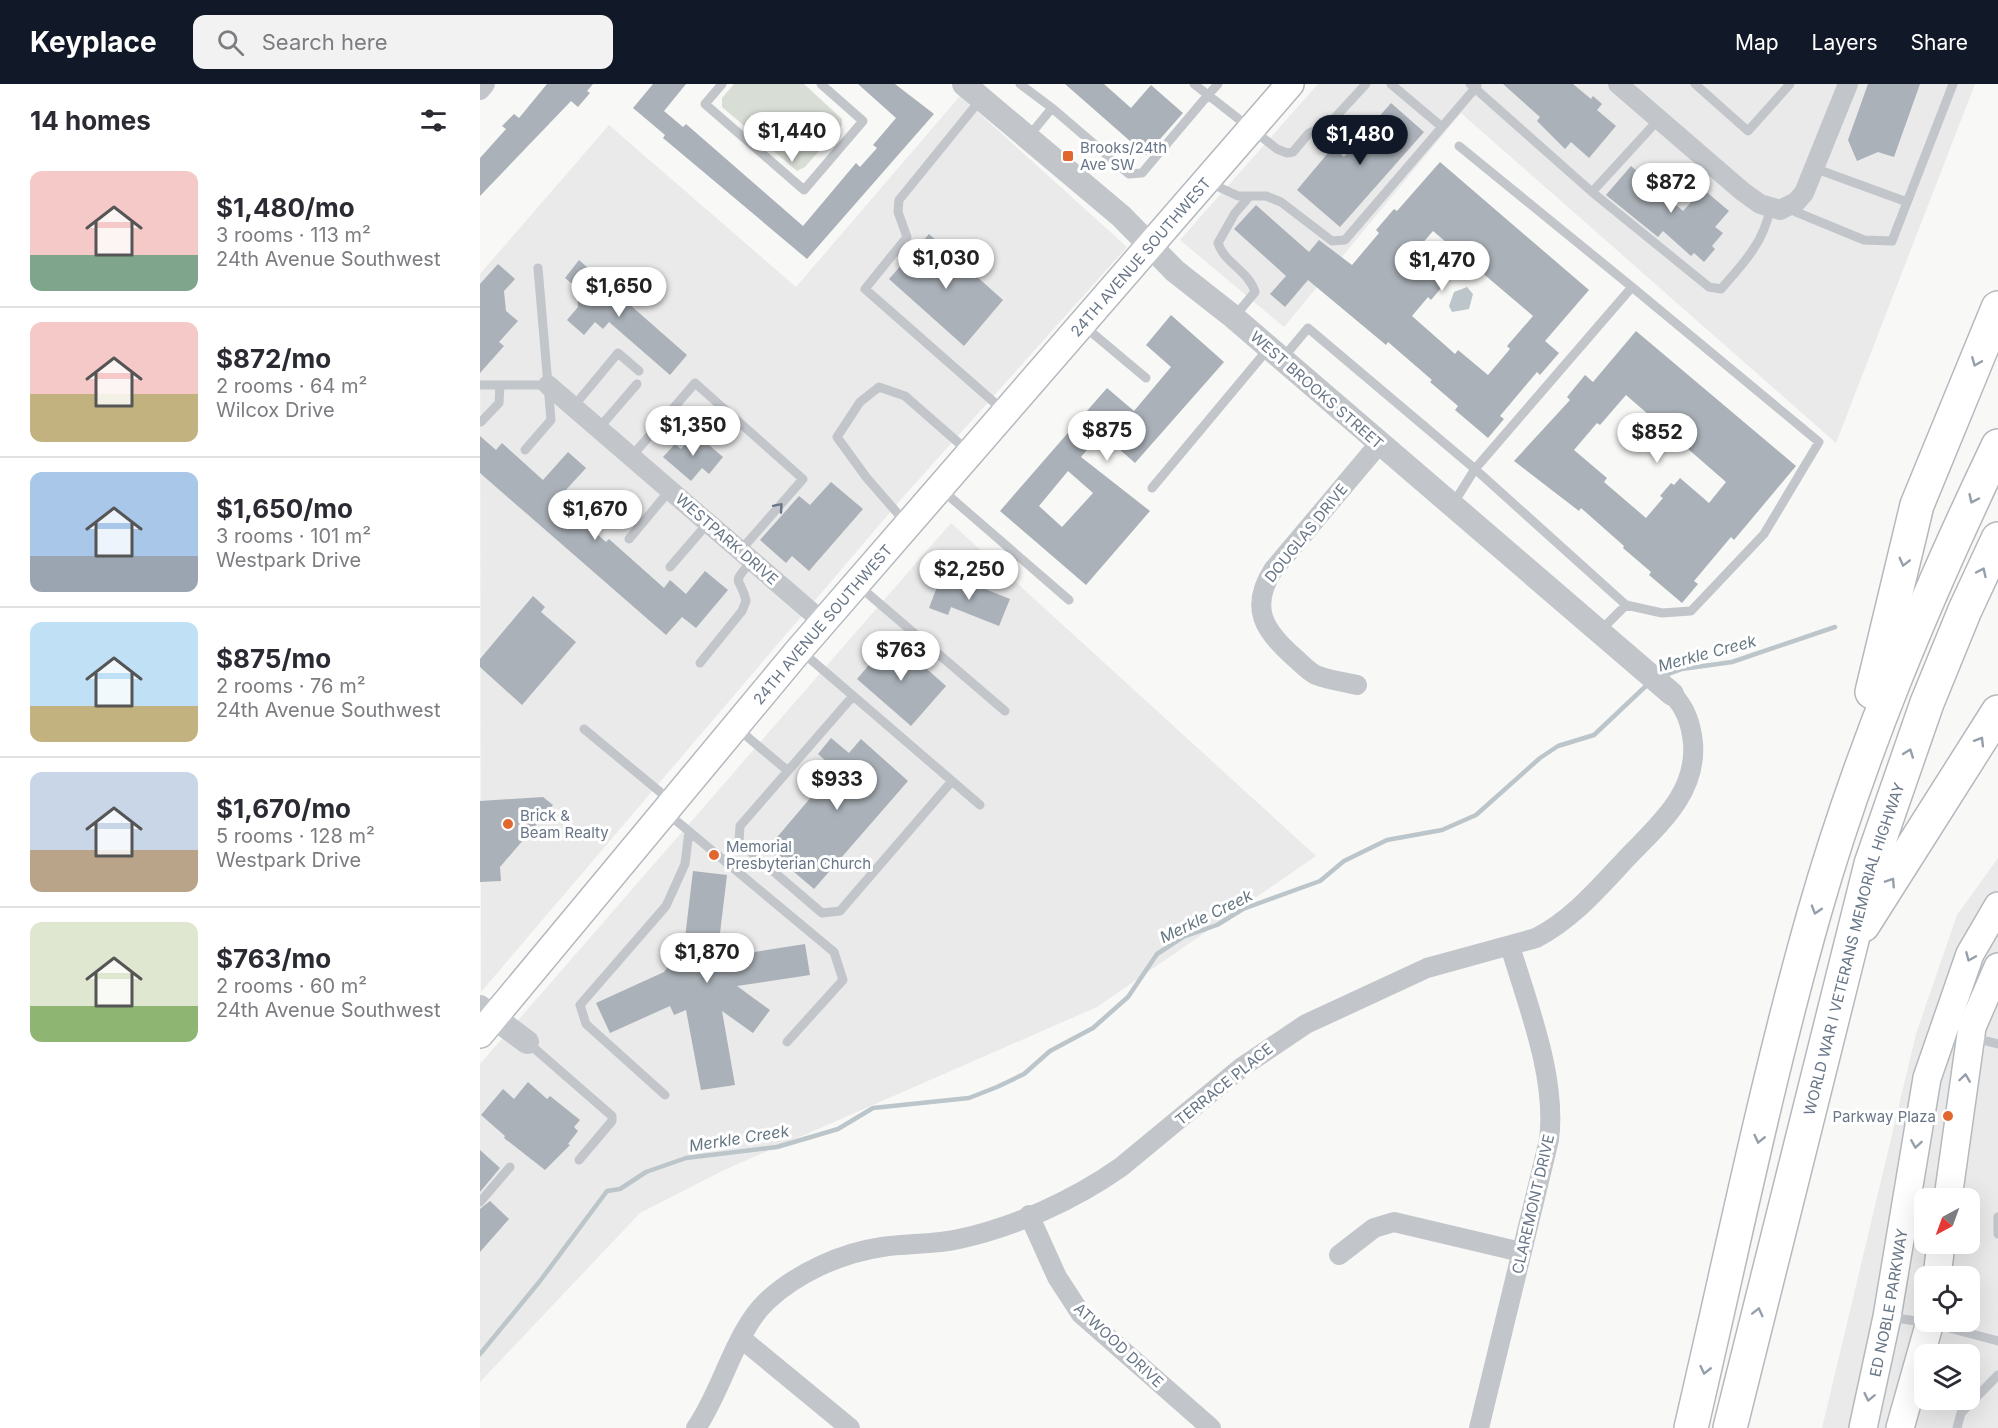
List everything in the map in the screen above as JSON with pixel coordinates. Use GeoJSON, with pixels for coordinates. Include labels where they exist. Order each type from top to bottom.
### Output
{"type":"FeatureCollection","features":[{"type":"Feature","properties":{"kind":"highway"},"geometry":{"type":"LineString","coordinates":[[1833,855],[1917,505],[1998,308]]}},
{"type":"Feature","properties":{"kind":"highway"},"geometry":{"type":"LineString","coordinates":[[1691,1428],[1814,913],[1866,759],[1921,615],[1998,446]]}},
{"type":"Feature","properties":{"kind":"highway","name":"WORLD WAR I VETERANS MEMORIAL HIGHWAY"},"geometry":{"type":"LineString","coordinates":[[1730,1428],[1871,864],[1926,703],[1998,539]]}},
{"type":"Feature","properties":{"kind":"highway"},"geometry":{"type":"LineString","coordinates":[[1848,949],[1998,712]]}},
{"type":"Feature","properties":{"kind":"main road","name":"24TH AVENUE SOUTHWEST"},"geometry":{"type":"LineString","coordinates":[[485,1019],[669,807],[823,622],[1290,84]]}},
{"type":"Feature","properties":{"kind":"main road","name":"ED NOBLE PARKWAY"},"geometry":{"type":"LineString","coordinates":[[1863,1428],[1887,1317],[1927,1078],[1970,954],[1998,906]]}},
{"type":"Feature","properties":{"kind":"main road"},"geometry":{"type":"LineString","coordinates":[[1949,1188],[1972,1027],[1998,967]]}},
{"type":"Feature","properties":{"kind":"main road"},"geometry":{"type":"LineString","coordinates":[[1900,1428],[1927,1332]]}},
{"type":"Feature","properties":{"kind":"street"},"geometry":{"type":"LineString","coordinates":[[480,90],[485,84]]}},
{"type":"Feature","properties":{"kind":"street"},"geometry":{"type":"LineString","coordinates":[[1618,84],[1742,190],[1770,209],[1780,210],[1791,206],[1804,193],[1848,84]]}},
{"type":"Feature","properties":{"kind":"street","name":"WEST BROOKS STREET"},"geometry":{"type":"LineString","coordinates":[[972,91],[1121,216],[1150,247],[1215,305],[1672,694]]}},
{"type":"Feature","properties":{"kind":"street","name":"WESTPARK DRIVE"},"geometry":{"type":"LineString","coordinates":[[548,385],[823,622]]}},
{"type":"Feature","properties":{"kind":"street","name":"DOUGLAS DRIVE"},"geometry":{"type":"LineString","coordinates":[[1357,685],[1314,674],[1282,646],[1266,626],[1261,612],[1261,599],[1264,584],[1273,570],[1379,444]]}},
{"type":"Feature","properties":{"kind":"street","name":"TERRACE PLACE"},"geometry":{"type":"LineString","coordinates":[[696,1428],[753,1316],[768,1300],[788,1285],[828,1262],[881,1247],[963,1238],[1029,1215],[1103,1179],[1142,1151],[1242,1067],[1306,1024],[1427,968],[1536,938],[1565,920],[1676,805],[1689,780],[1694,752],[1688,718],[1672,694]]}},
{"type":"Feature","properties":{"kind":"street","name":"CLAREMONT DRIVE"},"geometry":{"type":"LineString","coordinates":[[1479,1428],[1549,1140],[1552,1117],[1543,1064],[1510,946]]}},
{"type":"Feature","properties":{"kind":"street"},"geometry":{"type":"LineString","coordinates":[[485,1019],[527,1042]]}},
{"type":"Feature","properties":{"kind":"street","name":"ATWOOD DRIVE"},"geometry":{"type":"LineString","coordinates":[[1029,1215],[1057,1277],[1081,1314],[1211,1428]]}},
{"type":"Feature","properties":{"kind":"street"},"geometry":{"type":"LineString","coordinates":[[1339,1255],[1374,1228],[1394,1221],[1521,1252]]}},
{"type":"Feature","properties":{"kind":"street"},"geometry":{"type":"LineString","coordinates":[[742,1339],[850,1428]]}},
{"type":"Feature","properties":{"kind":"lane"},"geometry":{"type":"LineString","coordinates":[[722,84],[705,104],[804,190],[863,121],[821,84]]}},
{"type":"Feature","properties":{"kind":"lane"},"geometry":{"type":"LineString","coordinates":[[1020,84],[1052,108],[1129,174],[1136,176],[1142,173],[1218,84]]}},
{"type":"Feature","properties":{"kind":"lane"},"geometry":{"type":"LineString","coordinates":[[1194,84],[1251,130],[1277,149],[1287,153],[1293,152],[1309,133],[1329,124],[1366,84]]}},
{"type":"Feature","properties":{"kind":"lane"},"geometry":{"type":"LineString","coordinates":[[1391,84],[1442,127]]}},
{"type":"Feature","properties":{"kind":"lane"},"geometry":{"type":"LineString","coordinates":[[1695,84],[1748,131],[1790,84]]}},
{"type":"Feature","properties":{"kind":"lane"},"geometry":{"type":"LineString","coordinates":[[1791,206],[1796,212],[1864,240],[1892,241],[1953,84]]}},
{"type":"Feature","properties":{"kind":"lane"},"geometry":{"type":"LineString","coordinates":[[1206,182],[1238,196],[1266,196],[1281,202],[1332,241],[1340,242],[1345,240],[1475,85],[1592,192],[1709,287],[1721,289],[1749,258],[1767,228],[1770,209]]}},
{"type":"Feature","properties":{"kind":"lane"},"geometry":{"type":"LineString","coordinates":[[972,91],[899,200],[898,212],[906,237],[865,289],[1005,413]]}},
{"type":"Feature","properties":{"kind":"lane"},"geometry":{"type":"LineString","coordinates":[[1027,138],[1052,108]]}},
{"type":"Feature","properties":{"kind":"lane"},"geometry":{"type":"LineString","coordinates":[[1592,192],[1659,118]]}},
{"type":"Feature","properties":{"kind":"lane"},"geometry":{"type":"LineString","coordinates":[[1152,488],[1275,354],[1308,328],[1475,469],[1626,605],[1662,612],[1691,610],[1764,534],[1819,442],[1459,146]]}},
{"type":"Feature","properties":{"kind":"lane"},"geometry":{"type":"LineString","coordinates":[[1814,168],[1907,202]]}},
{"type":"Feature","properties":{"kind":"lane"},"geometry":{"type":"LineString","coordinates":[[1233,318],[1255,292],[1242,271],[1220,249],[1218,243],[1235,213],[1249,197]]}},
{"type":"Feature","properties":{"kind":"lane"},"geometry":{"type":"LineString","coordinates":[[525,450],[551,420],[538,268]]}},
{"type":"Feature","properties":{"kind":"lane"},"geometry":{"type":"LineString","coordinates":[[1452,506],[1475,469],[1632,287]]}},
{"type":"Feature","properties":{"kind":"lane"},"geometry":{"type":"LineString","coordinates":[[1082,325],[1146,378]]}},
{"type":"Feature","properties":{"kind":"lane"},"geometry":{"type":"LineString","coordinates":[[574,406],[618,353],[639,371]]}},
{"type":"Feature","properties":{"kind":"lane"},"geometry":{"type":"LineString","coordinates":[[632,456],[695,383],[803,479],[746,556],[737,578],[737,583],[746,601],[742,611],[700,663]]}},
{"type":"Feature","properties":{"kind":"lane"},"geometry":{"type":"LineString","coordinates":[[599,428],[637,384]]}},
{"type":"Feature","properties":{"kind":"lane"},"geometry":{"type":"LineString","coordinates":[[480,385],[548,385]]}},
{"type":"Feature","properties":{"kind":"lane"},"geometry":{"type":"LineString","coordinates":[[481,422],[498,403],[500,385]]}},
{"type":"Feature","properties":{"kind":"lane"},"geometry":{"type":"LineString","coordinates":[[908,525],[866,477],[837,437],[860,402],[879,387],[905,396],[970,453]]}},
{"type":"Feature","properties":{"kind":"lane"},"geometry":{"type":"LineString","coordinates":[[940,489],[1069,600]]}},
{"type":"Feature","properties":{"kind":"lane"},"geometry":{"type":"LineString","coordinates":[[629,539],[671,490]]}},
{"type":"Feature","properties":{"kind":"lane"},"geometry":{"type":"LineString","coordinates":[[670,567],[708,523]]}},
{"type":"Feature","properties":{"kind":"lane"},"geometry":{"type":"LineString","coordinates":[[857,584],[1005,711]]}},
{"type":"Feature","properties":{"kind":"lane"},"geometry":{"type":"LineString","coordinates":[[1600,631],[1626,605]]}},
{"type":"Feature","properties":{"kind":"lane"},"geometry":{"type":"LineString","coordinates":[[799,650],[980,805]]}},
{"type":"Feature","properties":{"kind":"lane"},"geometry":{"type":"LineString","coordinates":[[853,696],[740,826],[739,842],[822,913],[840,910],[952,781]]}},
{"type":"Feature","properties":{"kind":"lane"},"geometry":{"type":"LineString","coordinates":[[735,726],[788,771]]}},
{"type":"Feature","properties":{"kind":"lane"},"geometry":{"type":"LineString","coordinates":[[584,729],[669,807],[689,831],[834,952],[843,980],[787,1042]]}},
{"type":"Feature","properties":{"kind":"lane"},"geometry":{"type":"LineString","coordinates":[[665,1095],[586,1024],[580,1005],[666,906],[685,864],[689,831]]}},
{"type":"Feature","properties":{"kind":"lane"},"geometry":{"type":"LineString","coordinates":[[1971,1037],[1998,1044]]}},
{"type":"Feature","properties":{"kind":"lane"},"geometry":{"type":"LineString","coordinates":[[527,1042],[612,1116],[612,1121],[579,1160]]}},
{"type":"Feature","properties":{"kind":"lane"},"geometry":{"type":"LineString","coordinates":[[480,1202],[510,1167]]}},
{"type":"Feature","properties":{"kind":"lane"},"geometry":{"type":"LineString","coordinates":[[1998,1217],[1998,1234]]}},
{"type":"Feature","properties":{"kind":"lane"},"geometry":{"type":"LineString","coordinates":[[1887,1317],[1914,1320]]}},
{"type":"Feature","properties":{"kind":"lane"},"geometry":{"type":"LineString","coordinates":[[1966,1332],[1998,1341]]}},
{"type":"Feature","properties":{"kind":"lane"},"geometry":{"type":"LineString","coordinates":[[1957,1428],[1961,1413],[1998,1375]]}},
{"type":"Feature","properties":{"kind":"shaded area"},"geometry":{"type":"Polygon","coordinates":[[[734,84],[804,84],[842,119],[842,125],[805,167],[797,171],[722,107],[722,98],[734,84]]]}},
{"type":"Feature","properties":{"kind":"shaded area"},"geometry":{"type":"Polygon","coordinates":[[[1318,84],[1975,84],[1836,443],[1461,113],[1284,327],[1180,240],[1318,84]]]}},
{"type":"Feature","properties":{"kind":"shaded area"},"geometry":{"type":"Polygon","coordinates":[[[960,96],[1127,247],[904,496],[481,992],[480,274],[609,125],[796,287],[960,96]]]}},
{"type":"Feature","properties":{"kind":"shaded area"},"geometry":{"type":"Polygon","coordinates":[[[1467,287],[1473,294],[1469,309],[1452,312],[1449,306],[1454,292],[1467,287]]]}},
{"type":"Feature","properties":{"kind":"shaded area"},"geometry":{"type":"Polygon","coordinates":[[[951,523],[1316,856],[1097,1007],[724,1170],[640,1213],[480,1382],[480,1064],[951,523]]]}},
{"type":"Feature","properties":{"kind":"shaded area","name":"Parkway Plaza"},"geometry":{"type":"Polygon","coordinates":[[[1998,858],[1998,1428],[1822,1428],[1916,1034],[1957,915],[1998,858]]]}},
{"type":"Feature","properties":{"kind":"building"},"geometry":{"type":"Polygon","coordinates":[[[547,84],[593,84],[587,91],[590,93],[578,107],[571,101],[480,196],[480,158],[506,129],[502,126],[514,114],[519,118],[547,84]]]}},
{"type":"Feature","properties":{"kind":"building"},"geometry":{"type":"Polygon","coordinates":[[[653,84],[686,84],[664,111],[683,127],[686,124],[803,226],[856,163],[860,167],[877,148],[873,145],[896,118],[858,84],[895,84],[934,114],[807,259],[663,138],[665,135],[633,108],[653,84]]]}},
{"type":"Feature","properties":{"kind":"building"},"geometry":{"type":"Polygon","coordinates":[[[1065,84],[1104,84],[1131,108],[1151,85],[1183,113],[1146,155],[1065,84]]]}},
{"type":"Feature","properties":{"kind":"building"},"geometry":{"type":"Polygon","coordinates":[[[1503,84],[1573,84],[1591,99],[1593,96],[1602,104],[1597,110],[1616,126],[1589,158],[1571,142],[1565,149],[1537,121],[1540,117],[1503,84]]]}},
{"type":"Feature","properties":{"kind":"building"},"geometry":{"type":"Polygon","coordinates":[[[1868,84],[1920,84],[1894,157],[1878,152],[1857,161],[1848,140],[1868,84]]]}},
{"type":"Feature","properties":{"kind":"building"},"geometry":{"type":"Polygon","coordinates":[[[1391,103],[1424,132],[1340,227],[1297,190],[1333,147],[1344,157],[1391,103]]]}},
{"type":"Feature","properties":{"kind":"building"},"geometry":{"type":"Polygon","coordinates":[[[1440,162],[1589,290],[1545,341],[1559,353],[1540,375],[1537,372],[1500,416],[1504,419],[1488,438],[1455,410],[1458,406],[1430,382],[1432,380],[1388,342],[1386,345],[1308,280],[1285,307],[1270,294],[1286,276],[1234,229],[1256,205],[1309,252],[1319,240],[1352,265],[1379,233],[1376,230],[1394,209],[1397,211],[1440,162]],[[1433,231],[1415,252],[1445,277],[1439,284],[1442,287],[1431,300],[1428,297],[1412,316],[1455,354],[1458,350],[1488,375],[1510,349],[1507,346],[1533,316],[1433,231]]]}},
{"type":"Feature","properties":{"kind":"building"},"geometry":{"type":"Polygon","coordinates":[[[1631,166],[1683,211],[1703,189],[1729,211],[1715,227],[1723,233],[1712,246],[1715,249],[1704,262],[1694,253],[1691,256],[1663,231],[1658,237],[1606,195],[1631,166]]]}},
{"type":"Feature","properties":{"kind":"building"},"geometry":{"type":"Polygon","coordinates":[[[929,234],[1003,300],[964,346],[889,279],[929,234]]]}},
{"type":"Feature","properties":{"kind":"building"},"geometry":{"type":"Polygon","coordinates":[[[579,260],[687,355],[670,375],[609,322],[603,329],[595,322],[584,335],[567,320],[578,307],[577,288],[565,278],[579,260]]]}},
{"type":"Feature","properties":{"kind":"building"},"geometry":{"type":"Polygon","coordinates":[[[498,264],[515,279],[504,291],[506,311],[518,321],[499,342],[504,346],[480,373],[480,284],[498,264]]]}},
{"type":"Feature","properties":{"kind":"building"},"geometry":{"type":"Polygon","coordinates":[[[1171,315],[1224,362],[1135,463],[1101,433],[1081,457],[1150,511],[1086,585],[1000,511],[1107,388],[1134,411],[1171,367],[1146,345],[1171,315]],[[1068,471],[1039,506],[1062,527],[1093,493],[1068,471]]]}},
{"type":"Feature","properties":{"kind":"building"},"geometry":{"type":"Polygon","coordinates":[[[1636,331],[1796,466],[1734,540],[1731,537],[1694,581],[1698,584],[1682,603],[1649,575],[1651,572],[1581,508],[1579,511],[1514,461],[1570,400],[1567,397],[1585,375],[1593,382],[1636,331]],[[1626,395],[1600,425],[1597,423],[1574,450],[1607,478],[1604,482],[1646,518],[1663,498],[1660,496],[1671,483],[1674,485],[1680,478],[1709,503],[1726,482],[1626,395]]]}},
{"type":"Feature","properties":{"kind":"building"},"geometry":{"type":"Polygon","coordinates":[[[695,433],[723,457],[709,474],[702,468],[691,481],[663,457],[675,444],[681,449],[695,433]]]}},
{"type":"Feature","properties":{"kind":"building"},"geometry":{"type":"Polygon","coordinates":[[[480,436],[496,450],[502,443],[543,480],[568,452],[586,468],[553,504],[572,521],[575,518],[596,537],[598,535],[606,542],[609,539],[664,588],[670,580],[686,594],[705,571],[728,590],[696,628],[682,617],[666,635],[480,473],[480,436]]]}},
{"type":"Feature","properties":{"kind":"building"},"geometry":{"type":"Polygon","coordinates":[[[831,482],[863,509],[809,571],[792,556],[786,563],[760,540],[799,496],[810,505],[831,482]]]}},
{"type":"Feature","properties":{"kind":"building"},"geometry":{"type":"Polygon","coordinates":[[[955,577],[1010,599],[999,626],[951,607],[948,615],[929,608],[940,579],[952,584],[955,577]]]}},
{"type":"Feature","properties":{"kind":"building"},"geometry":{"type":"Polygon","coordinates":[[[533,596],[545,607],[541,612],[576,642],[522,705],[480,667],[480,659],[533,596]]]}},
{"type":"Feature","properties":{"kind":"building"},"geometry":{"type":"Polygon","coordinates":[[[892,638],[946,686],[911,726],[857,679],[892,638]]]}},
{"type":"Feature","properties":{"kind":"building"},"geometry":{"type":"Polygon","coordinates":[[[831,738],[849,753],[861,739],[908,781],[814,889],[767,849],[835,769],[818,754],[831,738]]]}},
{"type":"Feature","properties":{"kind":"building"},"geometry":{"type":"Polygon","coordinates":[[[543,797],[553,805],[500,867],[501,881],[480,882],[480,801],[543,797]]]}},
{"type":"Feature","properties":{"kind":"building"},"geometry":{"type":"Polygon","coordinates":[[[693,871],[727,875],[717,958],[805,944],[810,975],[737,986],[770,1010],[753,1033],[722,1011],[735,1085],[701,1090],[686,1010],[674,1015],[670,1006],[610,1033],[596,1003],[664,972],[684,946],[693,871]]]}},
{"type":"Feature","properties":{"kind":"building"},"geometry":{"type":"Polygon","coordinates":[[[528,1082],[547,1099],[550,1096],[580,1120],[574,1127],[578,1131],[568,1144],[570,1145],[545,1170],[504,1138],[505,1136],[481,1115],[503,1089],[514,1099],[528,1082]]]}},
{"type":"Feature","properties":{"kind":"building"},"geometry":{"type":"Polygon","coordinates":[[[480,1150],[500,1168],[480,1192],[480,1150]]]}},
{"type":"Feature","properties":{"kind":"building"},"geometry":{"type":"Polygon","coordinates":[[[490,1201],[509,1219],[480,1252],[480,1209],[490,1201]]]}},
{"type":"Feature","properties":{"kind":"waterway","name":"Merkle Creek"},"geometry":{"type":"LineString","coordinates":[[1663,676],[1682,669],[1732,662],[1835,627]]}},
{"type":"Feature","properties":{"kind":"waterway","name":"Merkle Creek"},"geometry":{"type":"LineString","coordinates":[[480,1354],[540,1281],[607,1191],[620,1189],[646,1172],[686,1158],[777,1147],[838,1129],[873,1108],[969,1098],[1024,1074],[1050,1051],[1093,1028],[1128,997],[1157,954],[1183,937],[1217,925],[1243,909],[1320,881],[1344,861],[1387,840],[1442,830],[1476,815],[1540,758],[1558,746],[1594,735],[1648,684]]}},
{"type":"Feature","properties":{"kind":"place","name":"Brooks/24th Ave SW"},"geometry":{"type":"Point","coordinates":[1068,156]}},
{"type":"Feature","properties":{"kind":"place","name":"Brick & Beam Realty"},"geometry":{"type":"Point","coordinates":[508,824]}},
{"type":"Feature","properties":{"kind":"place","name":"Memorial Presbyterian Church"},"geometry":{"type":"Point","coordinates":[714,855]}},
{"type":"Feature","properties":{"kind":"place","name":"Parkway Plaza"},"geometry":{"type":"Point","coordinates":[1948,1116]}}]}
